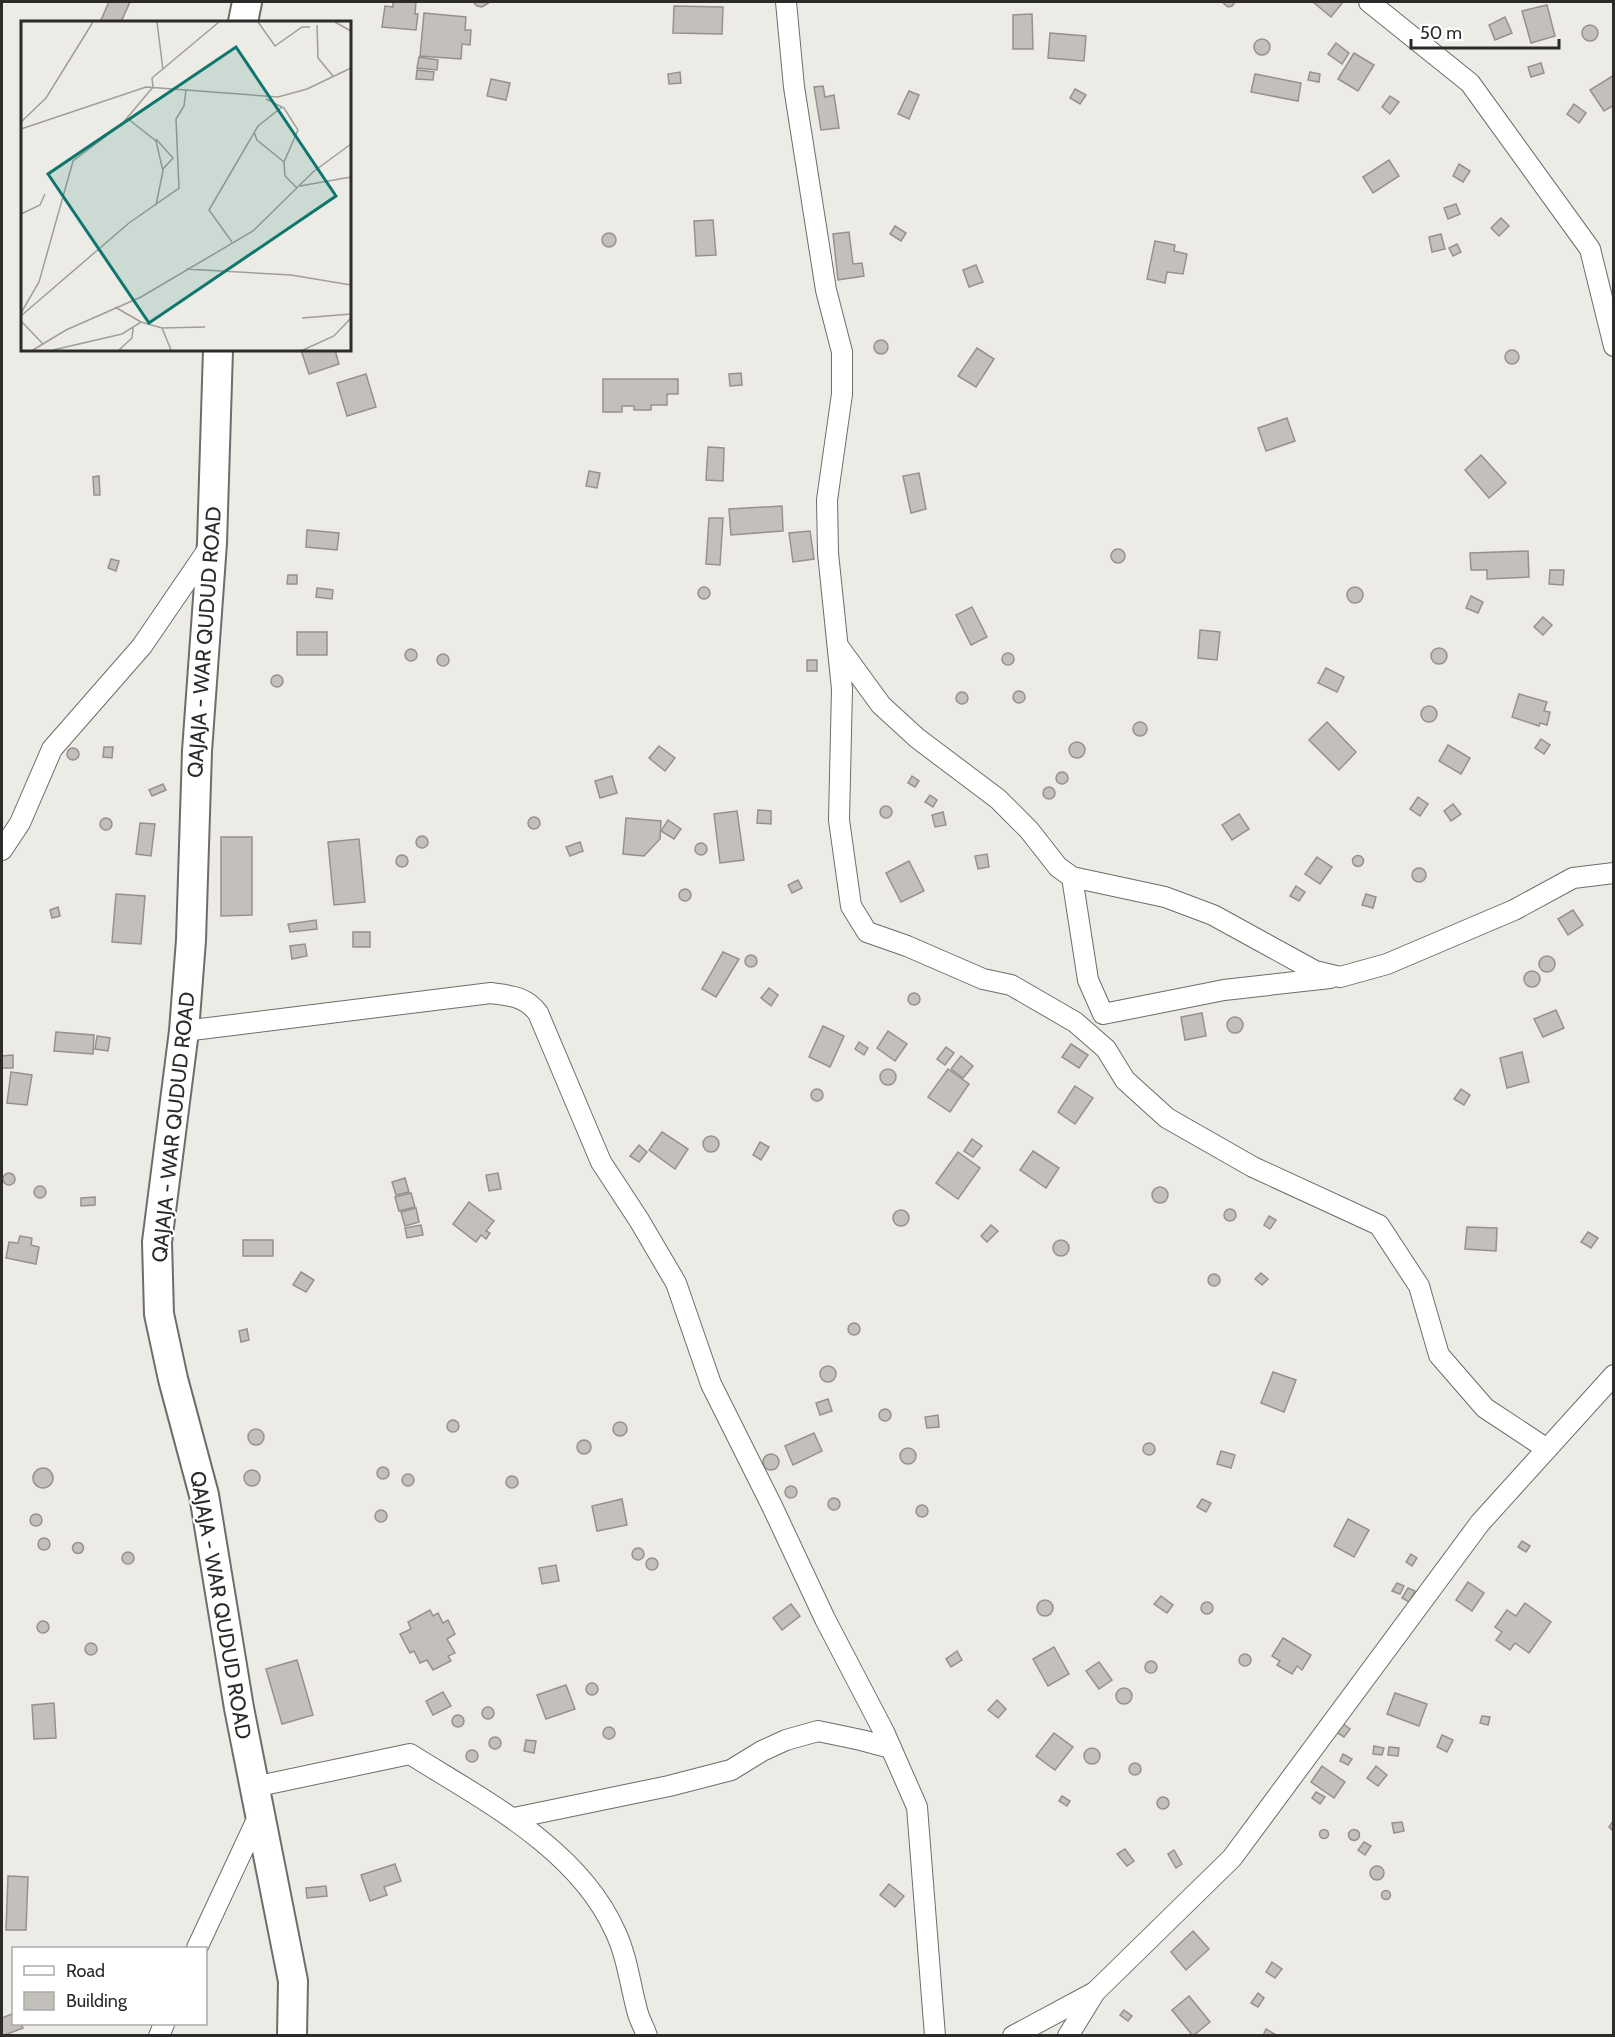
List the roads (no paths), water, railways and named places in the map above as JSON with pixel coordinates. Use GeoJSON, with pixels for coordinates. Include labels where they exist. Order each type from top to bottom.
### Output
{"type":"FeatureCollection","features":[{"type":"Feature","properties":{"kind":"street"},"geometry":{"type":"LineString","coordinates":[[243,21],[247,2]]}},
{"type":"Feature","properties":{"kind":"street"},"geometry":{"type":"LineString","coordinates":[[786,2],[794,87],[826,290],[842,352],[842,394],[827,500],[828,553],[842,689],[839,820],[851,906],[867,932],[908,946],[983,979],[1011,985],[1075,1022],[1106,1049],[1125,1080],[1167,1118],[1253,1167],[1379,1225],[1419,1286],[1438,1355],[1485,1407],[1547,1449]]}},
{"type":"Feature","properties":{"kind":"street"},"geometry":{"type":"LineString","coordinates":[[1369,2],[1470,83],[1590,249],[1614,346]]}},
{"type":"Feature","properties":{"kind":"street","name":"QAJAJA - WAR QUDUD ROAD"},"geometry":{"type":"LineString","coordinates":[[218,351],[212,543],[197,752],[191,940],[184,1031],[157,1242],[159,1314],[173,1379],[204,1494],[257,1800],[293,1981],[292,2036]]}},
{"type":"Feature","properties":{"kind":"street"},"geometry":{"type":"LineString","coordinates":[[2,850],[20,823],[52,749],[142,646],[212,543]]}},
{"type":"Feature","properties":{"kind":"street"},"geometry":{"type":"LineString","coordinates":[[838,646],[881,705],[917,738],[998,799],[1029,830],[1058,867],[1072,877],[1165,897],[1213,915],[1315,971],[1340,977]]}},
{"type":"Feature","properties":{"kind":"street"},"geometry":{"type":"LineString","coordinates":[[1103,1014],[1224,990],[1340,977],[1387,964],[1514,910],[1573,878],[1614,873]]}},
{"type":"Feature","properties":{"kind":"street"},"geometry":{"type":"LineString","coordinates":[[1072,877],[1088,980],[1103,1014],[1106,1049]]}},
{"type":"Feature","properties":{"kind":"street"},"geometry":{"type":"LineString","coordinates":[[184,1031],[491,993],[530,1002],[542,1023],[601,1162],[676,1283],[711,1384],[825,1619],[891,1748],[917,1807],[935,2036]]}},
{"type":"Feature","properties":{"kind":"street"},"geometry":{"type":"LineString","coordinates":[[1068,2036],[1095,1992],[1232,1858],[1480,1523],[1614,1375]]}},
{"type":"Feature","properties":{"kind":"street"},"geometry":{"type":"LineString","coordinates":[[514,1818],[669,1786],[731,1770],[786,1740],[818,1731],[891,1748]]}},
{"type":"Feature","properties":{"kind":"street"},"geometry":{"type":"LineString","coordinates":[[197,1947],[257,1800],[410,1754],[514,1818],[570,1866],[596,1897],[615,1931],[629,1973],[637,2012],[648,2036]]}},
{"type":"Feature","properties":{"kind":"street"},"geometry":{"type":"LineString","coordinates":[[1014,2036],[1095,1992]]}}]}
